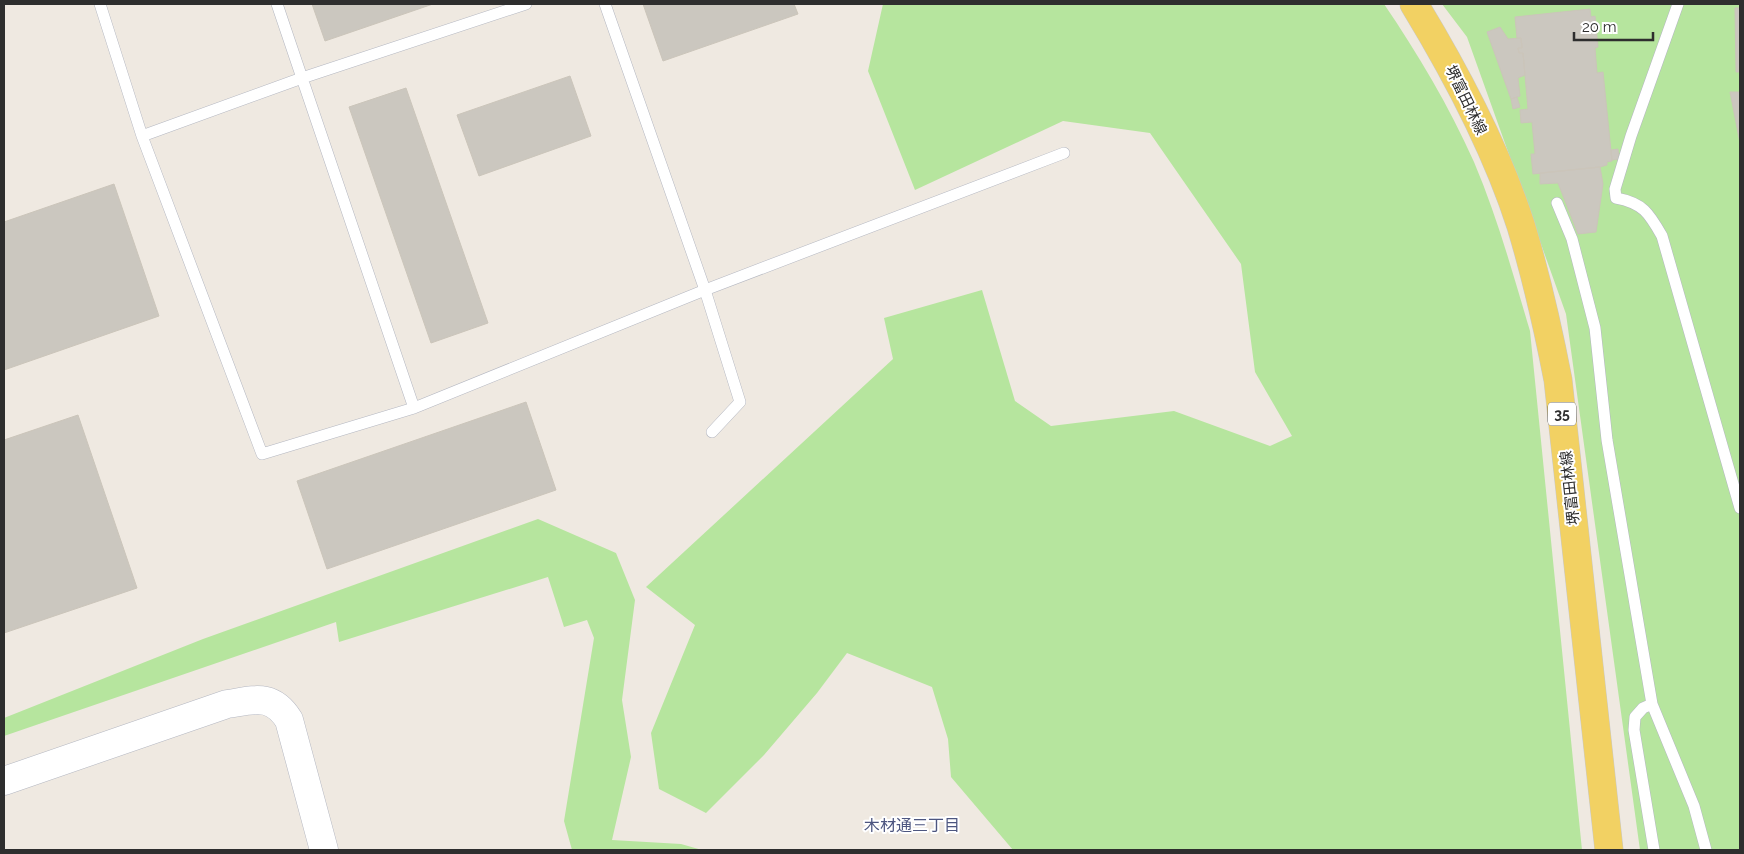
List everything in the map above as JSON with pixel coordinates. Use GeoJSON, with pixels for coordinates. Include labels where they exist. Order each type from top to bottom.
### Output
{"type":"FeatureCollection","features":[{"type":"Feature","properties":{"kind":"main road","name":"堺富田林線"},"geometry":{"type":"LineString","coordinates":[[1414,4],[1460,85],[1501,174],[1520,225],[1543,308],[1558,380],[1609,850]]}},
{"type":"Feature","properties":{"kind":"street"},"geometry":{"type":"LineString","coordinates":[[4,781],[228,704],[266,700],[281,707],[289,720],[324,850]]}},
{"type":"Feature","properties":{"kind":"lane"},"geometry":{"type":"LineString","coordinates":[[100,4],[142,136],[262,454],[414,408],[704,290],[1064,153]]}},
{"type":"Feature","properties":{"kind":"lane"},"geometry":{"type":"LineString","coordinates":[[277,4],[414,408]]}},
{"type":"Feature","properties":{"kind":"lane"},"geometry":{"type":"LineString","coordinates":[[142,136],[302,78],[526,4]]}},
{"type":"Feature","properties":{"kind":"lane"},"geometry":{"type":"LineString","coordinates":[[605,4],[704,290],[740,402],[712,432]]}},
{"type":"Feature","properties":{"kind":"lane"},"geometry":{"type":"LineString","coordinates":[[1678,4],[1631,136],[1615,189],[1616,198],[1633,201],[1650,214],[1662,236],[1740,508]]}},
{"type":"Feature","properties":{"kind":"lane"},"geometry":{"type":"LineString","coordinates":[[1557,203],[1572,239],[1595,328],[1607,440],[1652,704],[1694,806],[1706,850]]}},
{"type":"Feature","properties":{"kind":"lane"},"geometry":{"type":"LineString","coordinates":[[1652,704],[1643,708],[1635,717],[1634,730],[1654,850]]}},
{"type":"Feature","properties":{"kind":"green space"},"geometry":{"type":"Polygon","coordinates":[[[883,4],[1384,4],[1432,81],[1474,162],[1497,224],[1530,331],[1582,850],[1013,850],[951,777],[948,739],[932,687],[847,653],[817,693],[764,755],[706,813],[659,789],[651,733],[695,625],[646,587],[893,359],[884,318],[982,290],[1015,401],[1051,426],[1174,411],[1270,446],[1292,436],[1255,372],[1241,264],[1150,133],[1063,121],[915,190],[868,71],[883,4]]]}},
{"type":"Feature","properties":{"kind":"green space"},"geometry":{"type":"Polygon","coordinates":[[[1442,4],[1740,4],[1740,850],[1640,850],[1566,314],[1467,37],[1442,4]]]}},
{"type":"Feature","properties":{"kind":"green space"},"geometry":{"type":"Polygon","coordinates":[[[538,519],[616,553],[635,600],[622,700],[631,757],[612,840],[681,844],[702,850],[572,850],[564,821],[594,638],[587,620],[564,627],[548,577],[339,642],[336,622],[4,736],[4,718],[203,639],[538,519]]]}},
{"type":"Feature","properties":{"kind":"building"},"geometry":{"type":"Polygon","coordinates":[[[312,4],[433,4],[325,41],[312,4]]]}},
{"type":"Feature","properties":{"kind":"building"},"geometry":{"type":"Polygon","coordinates":[[[643,4],[794,4],[798,14],[663,61],[643,4]]]}},
{"type":"Feature","properties":{"kind":"building"},"geometry":{"type":"Polygon","coordinates":[[[1735,8],[1740,8],[1740,72],[1736,72],[1735,8]]]}},
{"type":"Feature","properties":{"kind":"building"},"geometry":{"type":"Polygon","coordinates":[[[1590,9],[1591,17],[1595,16],[1598,47],[1595,48],[1597,73],[1603,72],[1612,161],[1600,167],[1533,174],[1531,154],[1535,154],[1532,122],[1521,123],[1520,110],[1528,109],[1523,53],[1519,53],[1518,48],[1522,48],[1521,38],[1517,38],[1515,17],[1590,9]]]}},
{"type":"Feature","properties":{"kind":"building"},"geometry":{"type":"Polygon","coordinates":[[[1500,27],[1508,39],[1521,38],[1522,48],[1518,48],[1519,53],[1523,53],[1525,75],[1518,78],[1520,96],[1511,99],[1487,32],[1500,27]]]}},
{"type":"Feature","properties":{"kind":"building"},"geometry":{"type":"Polygon","coordinates":[[[570,76],[591,136],[479,176],[457,115],[570,76]]]}},
{"type":"Feature","properties":{"kind":"building"},"geometry":{"type":"Polygon","coordinates":[[[406,88],[488,323],[431,343],[349,107],[406,88]]]}},
{"type":"Feature","properties":{"kind":"building"},"geometry":{"type":"Polygon","coordinates":[[[1730,92],[1740,92],[1740,143],[1730,92]]]}},
{"type":"Feature","properties":{"kind":"building"},"geometry":{"type":"Polygon","coordinates":[[[1517,97],[1520,107],[1513,109],[1511,99],[1517,97]]]}},
{"type":"Feature","properties":{"kind":"building"},"geometry":{"type":"Polygon","coordinates":[[[1618,149],[1619,159],[1612,160],[1611,150],[1618,149]]]}},
{"type":"Feature","properties":{"kind":"building"},"geometry":{"type":"Polygon","coordinates":[[[1600,167],[1603,184],[1596,232],[1578,234],[1558,183],[1540,184],[1540,173],[1600,167]]]}},
{"type":"Feature","properties":{"kind":"building"},"geometry":{"type":"Polygon","coordinates":[[[114,184],[159,316],[4,370],[4,222],[114,184]]]}},
{"type":"Feature","properties":{"kind":"building"},"geometry":{"type":"Polygon","coordinates":[[[526,402],[556,490],[327,569],[297,481],[526,402]]]}},
{"type":"Feature","properties":{"kind":"building"},"geometry":{"type":"Polygon","coordinates":[[[78,415],[137,588],[4,633],[4,440],[78,415]]]}},
{"type":"Feature","properties":{"kind":"district","name":"木材通三丁目"},"geometry":{"type":"Point","coordinates":[912,825]}}]}
